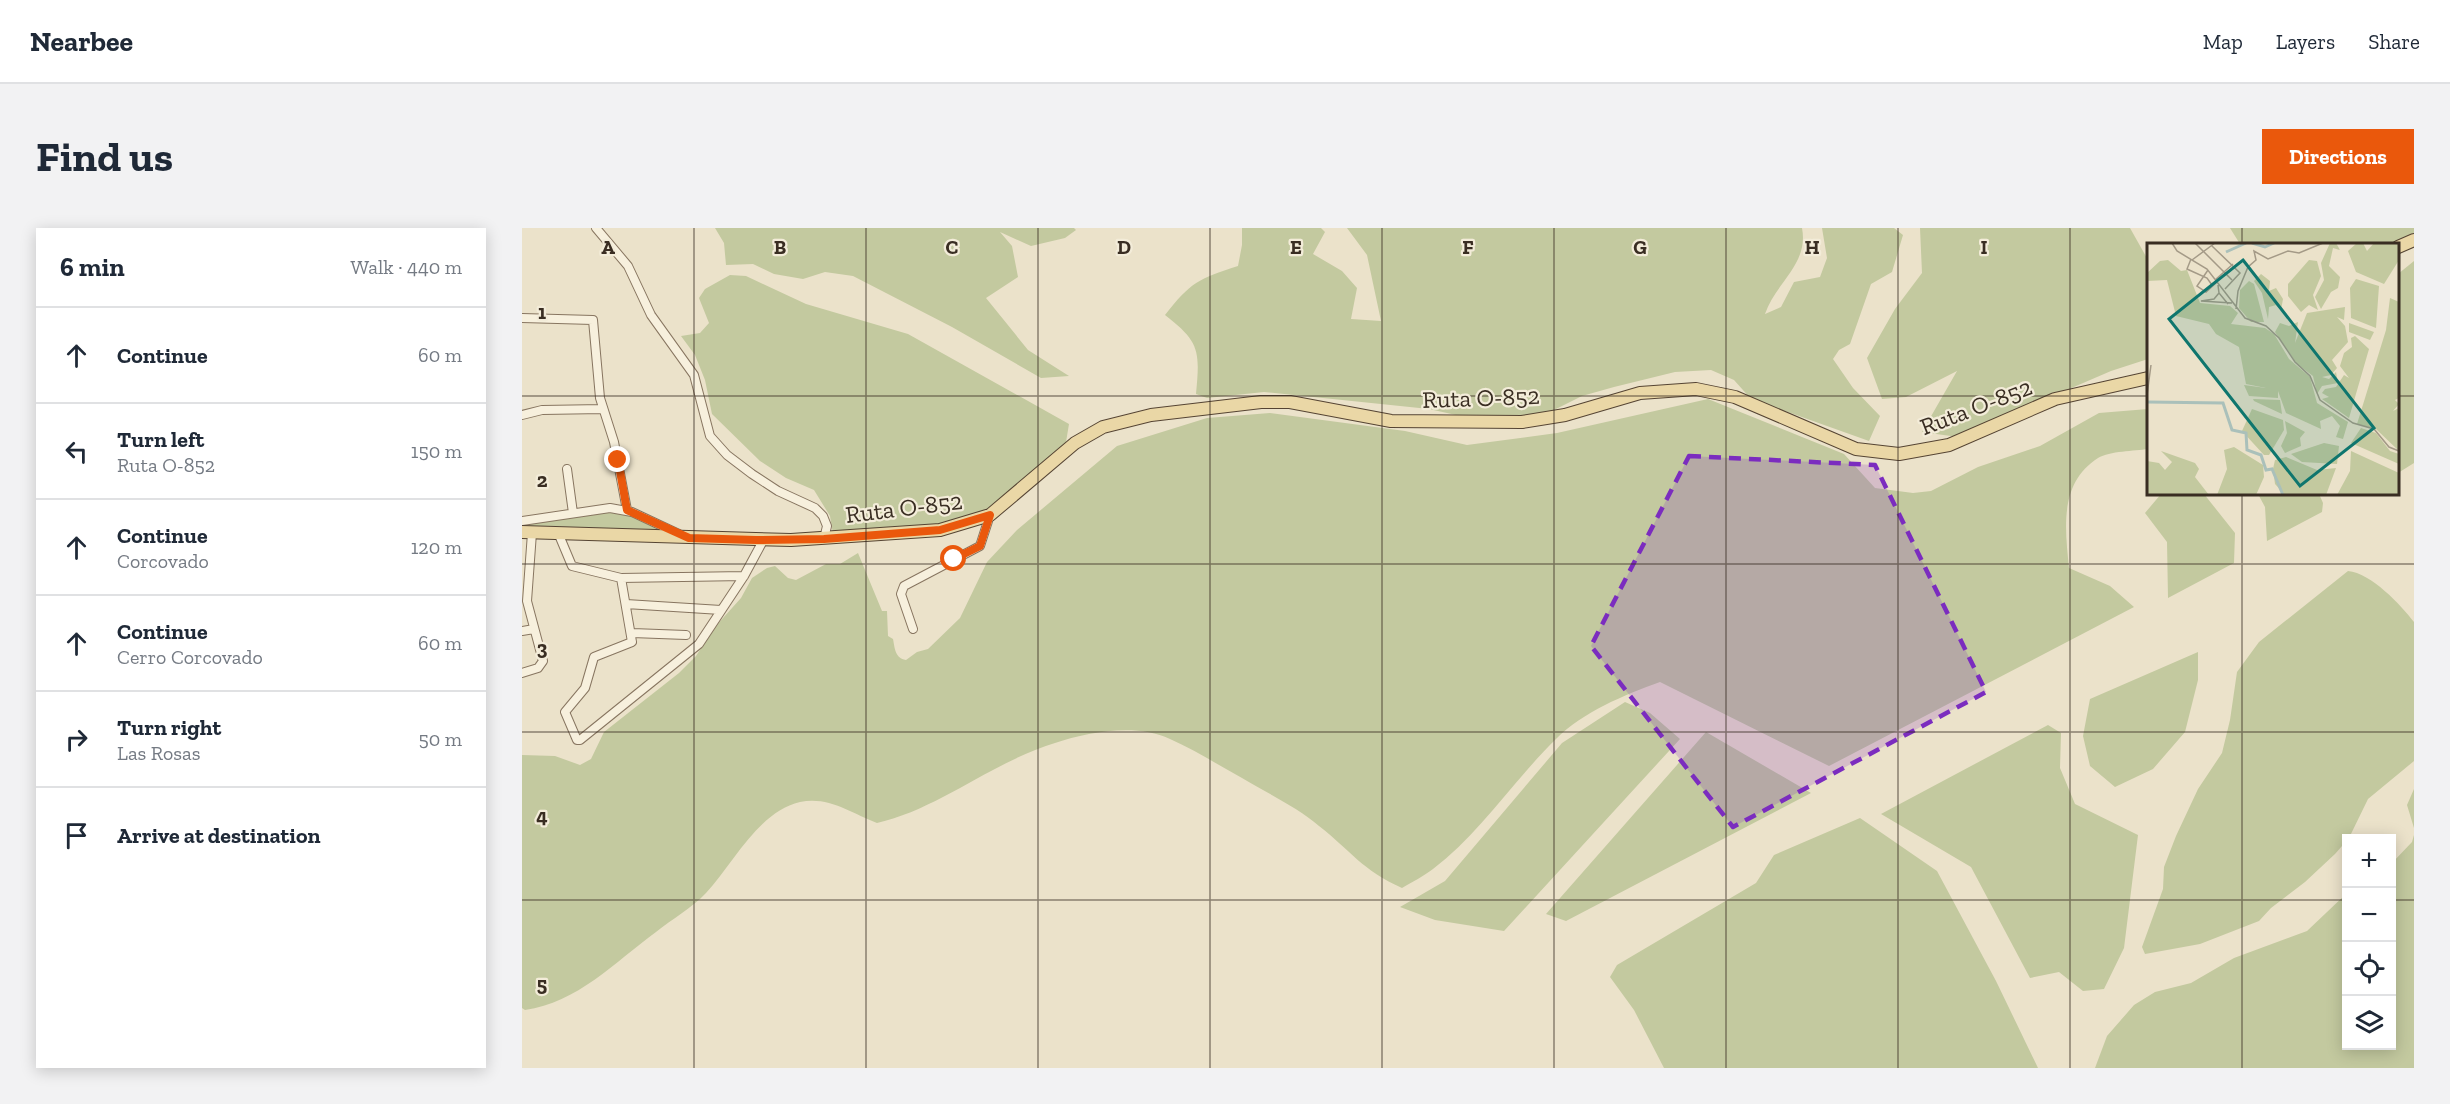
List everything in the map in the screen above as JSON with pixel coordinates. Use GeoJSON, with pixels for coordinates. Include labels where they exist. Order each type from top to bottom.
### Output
{"type":"FeatureCollection","features":[{"type":"Feature","properties":{"kind":"main road"},"geometry":{"type":"LineString","coordinates":[[2399,246],[2414,240]]}},
{"type":"Feature","properties":{"kind":"main road","name":"Ruta O-852"},"geometry":{"type":"LineString","coordinates":[[527,533],[824,539],[940,530],[990,515],[1075,443],[1103,427],[1151,415],[1234,405],[1290,402],[1391,421],[1514,422],[1564,415],[1640,393],[1696,389],[1735,398],[1856,448],[1899,454],[1949,445],[2055,399],[2147,378]]}},
{"type":"Feature","properties":{"kind":"street"},"geometry":{"type":"LineString","coordinates":[[596,228],[628,266],[651,315],[694,375],[710,436],[727,455],[752,474],[778,491],[815,508],[823,516],[827,526],[824,539]]}},
{"type":"Feature","properties":{"kind":"street"},"geometry":{"type":"LineString","coordinates":[[522,318],[593,320],[599,389],[618,460],[627,510]]}},
{"type":"Feature","properties":{"kind":"street"},"geometry":{"type":"LineString","coordinates":[[522,415],[542,410],[603,409]]}},
{"type":"Feature","properties":{"kind":"street"},"geometry":{"type":"LineString","coordinates":[[567,469],[573,513]]}},
{"type":"Feature","properties":{"kind":"street"},"geometry":{"type":"LineString","coordinates":[[522,521],[603,508],[627,510],[689,538]]}},
{"type":"Feature","properties":{"kind":"street"},"geometry":{"type":"LineString","coordinates":[[913,629],[901,594],[904,586],[980,546],[990,515]]}},
{"type":"Feature","properties":{"kind":"street"},"geometry":{"type":"LineString","coordinates":[[522,673],[536,670],[542,663],[525,591],[527,533]]}},
{"type":"Feature","properties":{"kind":"street"},"geometry":{"type":"LineString","coordinates":[[560,535],[572,566],[621,578],[744,576]]}},
{"type":"Feature","properties":{"kind":"street"},"geometry":{"type":"LineString","coordinates":[[621,578],[632,633],[631,643],[594,657],[585,688],[566,710],[573,738],[577,740],[580,740],[699,644],[744,576],[764,539]]}},
{"type":"Feature","properties":{"kind":"street"},"geometry":{"type":"LineString","coordinates":[[626,604],[721,610]]}},
{"type":"Feature","properties":{"kind":"street"},"geometry":{"type":"LineString","coordinates":[[522,631],[534,629]]}},
{"type":"Feature","properties":{"kind":"street"},"geometry":{"type":"LineString","coordinates":[[632,633],[686,635]]}},
{"type":"Feature","properties":{"kind":"highlighted area"},"geometry":{"type":"Polygon","coordinates":[[[1689,456],[1875,465],[1986,692],[1733,827],[1591,646],[1689,456]]]}},
{"type":"Feature","properties":{"kind":"green space"},"geometry":{"type":"Polygon","coordinates":[[[715,228],[1074,228],[1076,230],[1065,238],[1031,246],[1000,232],[1012,246],[1018,277],[986,298],[1028,350],[1069,376],[1041,378],[952,327],[853,276],[825,272],[803,279],[774,274],[753,264],[726,265],[724,243],[715,228]]]}},
{"type":"Feature","properties":{"kind":"green space"},"geometry":{"type":"Polygon","coordinates":[[[1242,228],[1321,228],[1325,232],[1313,254],[1342,271],[1357,288],[1351,319],[1381,321],[1367,255],[1347,228],[1802,228],[1801,252],[1765,314],[1781,307],[1794,282],[1820,277],[1827,258],[1822,228],[1894,228],[1903,235],[1892,272],[1871,284],[1850,344],[1839,350],[1833,359],[1853,388],[1880,416],[1869,441],[1751,399],[1734,380],[1711,370],[1675,372],[1614,387],[1582,396],[1546,414],[1523,419],[1465,417],[1429,409],[1264,392],[1207,398],[1196,394],[1198,367],[1191,341],[1177,324],[1165,315],[1196,283],[1213,274],[1238,266],[1242,228]]]}},
{"type":"Feature","properties":{"kind":"green space"},"geometry":{"type":"Polygon","coordinates":[[[1920,228],[2130,228],[2147,258],[2147,359],[2111,371],[1958,437],[1922,432],[1957,371],[1906,397],[1882,399],[1867,358],[1895,309],[1922,273],[1920,228]]]}},
{"type":"Feature","properties":{"kind":"green space"},"geometry":{"type":"Polygon","coordinates":[[[2230,228],[2414,228],[2414,233],[2394,243],[2239,243],[2230,228]]]}},
{"type":"Feature","properties":{"kind":"green space"},"geometry":{"type":"Polygon","coordinates":[[[2414,261],[2414,463],[2399,472],[2399,273],[2414,261]]]}},
{"type":"Feature","properties":{"kind":"green space"},"geometry":{"type":"Polygon","coordinates":[[[730,275],[746,276],[806,304],[908,334],[1069,424],[1064,454],[1035,482],[975,517],[914,529],[833,534],[830,516],[814,490],[786,478],[760,461],[712,414],[705,380],[695,355],[681,336],[700,333],[709,323],[699,298],[705,289],[730,275]]]}},
{"type":"Feature","properties":{"kind":"green space"},"geometry":{"type":"Polygon","coordinates":[[[1708,399],[1844,454],[1875,488],[1913,493],[1931,491],[1978,467],[2040,446],[2099,413],[2147,409],[2147,449],[2103,456],[2085,468],[2076,480],[2071,493],[2066,522],[2069,568],[2110,586],[2134,607],[1829,766],[1660,682],[1646,687],[1605,705],[1567,729],[1450,855],[1429,872],[1402,888],[1367,867],[1292,806],[1179,743],[1142,731],[1097,733],[1055,743],[1009,762],[922,807],[877,823],[830,803],[800,802],[785,808],[759,827],[700,898],[595,980],[562,999],[544,1006],[525,1010],[522,1008],[522,755],[555,756],[580,765],[591,759],[604,732],[679,673],[696,656],[714,628],[741,598],[752,578],[767,568],[775,566],[788,578],[796,580],[826,564],[840,564],[858,553],[882,611],[887,611],[888,636],[893,639],[898,655],[906,660],[917,652],[928,649],[960,618],[987,562],[1017,530],[1117,446],[1207,418],[1270,413],[1405,431],[1467,445],[1557,433],[1708,399]]]}},
{"type":"Feature","properties":{"kind":"green space"},"geometry":{"type":"Polygon","coordinates":[[[2160,495],[2205,495],[2235,533],[2234,563],[2168,598],[2167,542],[2145,513],[2160,495]]]}},
{"type":"Feature","properties":{"kind":"green space"},"geometry":{"type":"Polygon","coordinates":[[[2259,495],[2319,495],[2323,503],[2322,512],[2267,541],[2265,507],[2259,495]]]}},
{"type":"Feature","properties":{"kind":"green space"},"geometry":{"type":"Polygon","coordinates":[[[596,511],[626,512],[668,532],[523,526],[596,511]]]}},
{"type":"Feature","properties":{"kind":"green space"},"geometry":{"type":"Polygon","coordinates":[[[2348,571],[2366,577],[2376,584],[2414,622],[2414,761],[2368,799],[2351,834],[2342,834],[2342,846],[2335,854],[2305,882],[2271,908],[2259,921],[2200,944],[2145,954],[2142,947],[2163,889],[2164,867],[2198,789],[2222,753],[2230,720],[2237,672],[2259,642],[2348,571]]]}},
{"type":"Feature","properties":{"kind":"green space"},"geometry":{"type":"Polygon","coordinates":[[[2198,652],[2198,680],[2185,732],[2153,769],[2115,787],[2090,766],[2083,736],[2090,699],[2198,652]]]}},
{"type":"Feature","properties":{"kind":"green space"},"geometry":{"type":"Polygon","coordinates":[[[1625,702],[1650,713],[1680,739],[1504,931],[1435,920],[1400,907],[1445,881],[1562,743],[1625,702]]]}},
{"type":"Feature","properties":{"kind":"green space"},"geometry":{"type":"Polygon","coordinates":[[[2048,725],[2061,733],[2060,768],[2075,804],[2138,835],[2124,948],[2104,989],[2083,991],[2059,972],[2030,978],[1971,867],[1881,814],[2048,725]]]}},
{"type":"Feature","properties":{"kind":"green space"},"geometry":{"type":"Polygon","coordinates":[[[1706,732],[1811,793],[1566,921],[1546,914],[1706,732]]]}},
{"type":"Feature","properties":{"kind":"green space"},"geometry":{"type":"Polygon","coordinates":[[[2414,789],[2414,828],[2407,805],[2414,789]]]}},
{"type":"Feature","properties":{"kind":"green space"},"geometry":{"type":"Polygon","coordinates":[[[1860,818],[1937,871],[1996,981],[2038,1068],[1664,1068],[1634,1010],[1610,977],[1617,965],[1756,883],[1774,855],[1860,818]]]}},
{"type":"Feature","properties":{"kind":"green space"},"geometry":{"type":"Polygon","coordinates":[[[2414,835],[2414,1068],[2095,1068],[2107,1036],[2134,1005],[2155,992],[2191,983],[2234,958],[2307,931],[2342,898],[2342,1050],[2396,1050],[2396,859],[2412,842],[2414,835]]]}},
{"type":"Feature","properties":{"kind":"route"},"geometry":{"type":"LineString","coordinates":[[618,460],[627,510],[689,538],[824,539],[940,530],[990,515],[980,546],[954,559]]}}]}
